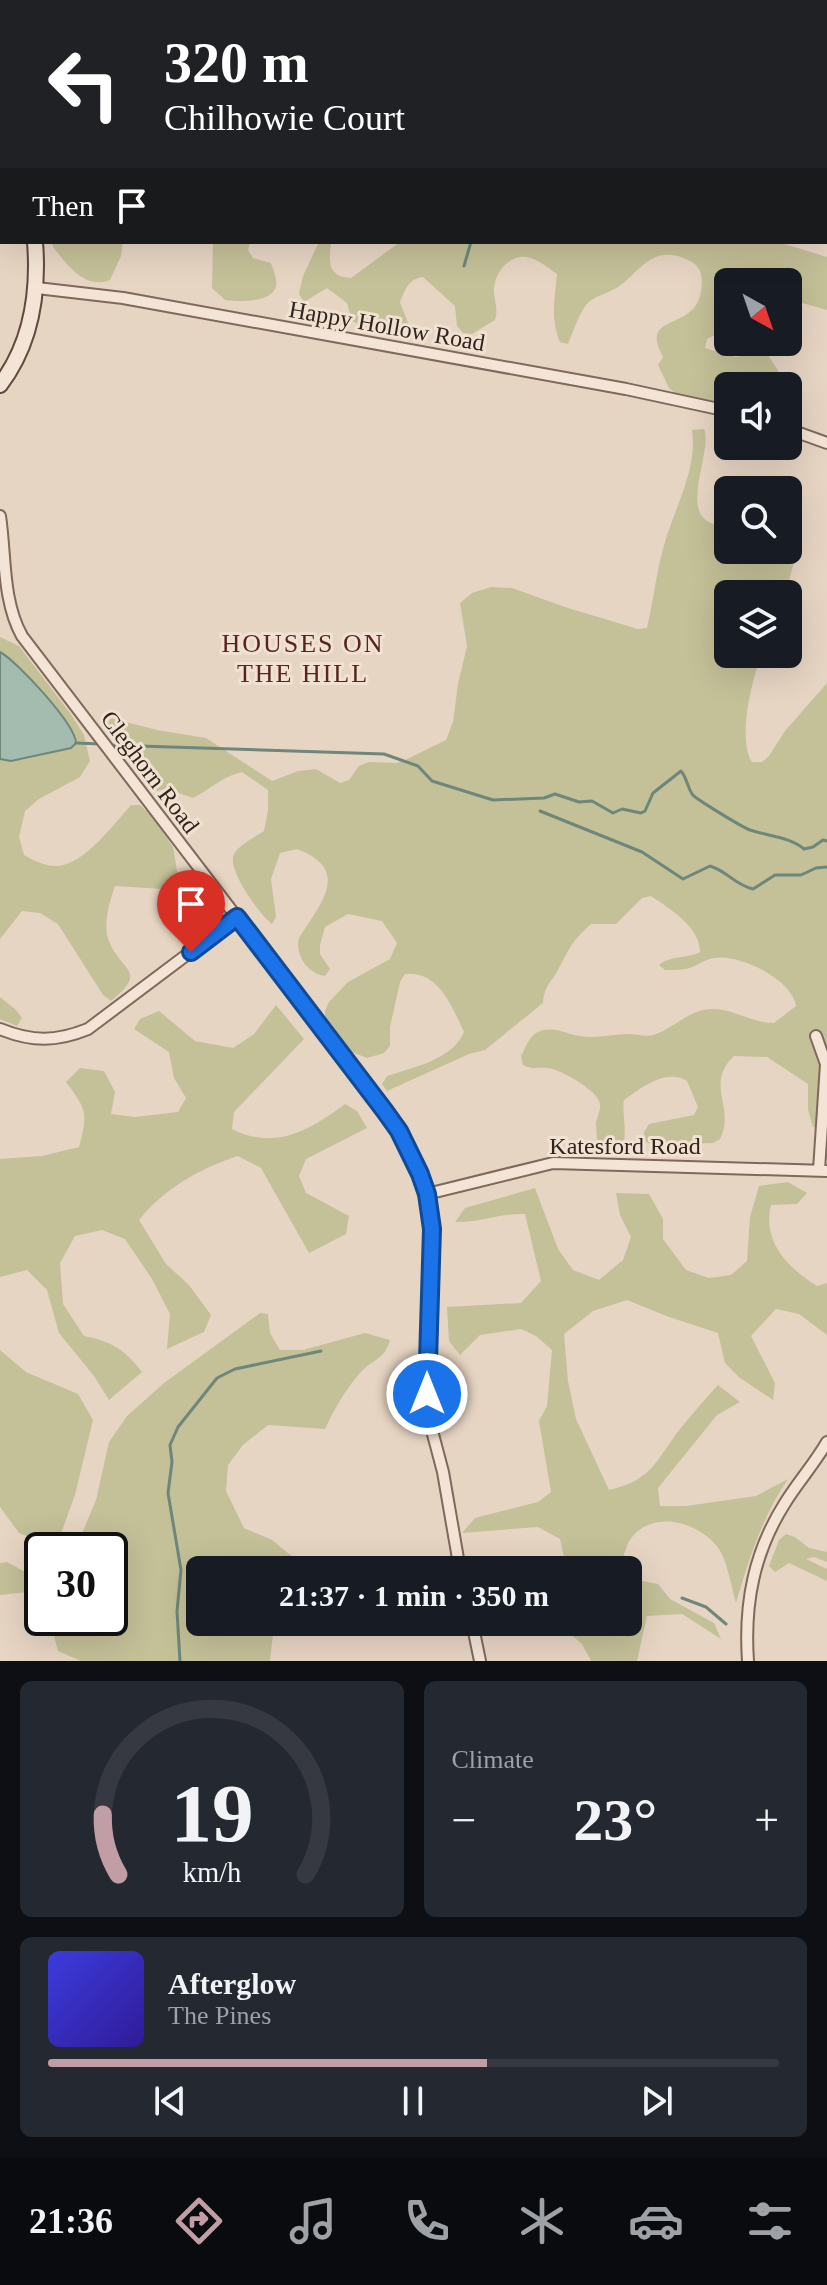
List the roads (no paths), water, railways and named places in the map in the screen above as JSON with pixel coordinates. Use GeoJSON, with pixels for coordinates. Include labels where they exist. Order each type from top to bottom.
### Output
{"type":"FeatureCollection","features":[{"type":"Feature","properties":{"kind":"main road"},"geometry":{"type":"LineString","coordinates":[[0,385],[28,332],[37,288],[35,244]]}},
{"type":"Feature","properties":{"kind":"street","name":"Happy Hollow Road"},"geometry":{"type":"LineString","coordinates":[[37,288],[123,298],[626,389],[714,408]]}},
{"type":"Feature","properties":{"kind":"street"},"geometry":{"type":"LineString","coordinates":[[802,434],[827,443]]}},
{"type":"Feature","properties":{"kind":"street","name":"Cleghorn Road"},"geometry":{"type":"LineString","coordinates":[[0,516],[8,593],[15,624],[22,636],[399,1131],[412,1155],[427,1194],[432,1257],[427,1394],[430,1423],[443,1472],[458,1556]]}},
{"type":"Feature","properties":{"kind":"street"},"geometry":{"type":"LineString","coordinates":[[0,1029],[38,1040],[70,1036],[88,1029],[237,917]]}},
{"type":"Feature","properties":{"kind":"street"},"geometry":{"type":"LineString","coordinates":[[816,1036],[826,1064],[823,1170]]}},
{"type":"Feature","properties":{"kind":"street","name":"Katesford Road"},"geometry":{"type":"LineString","coordinates":[[427,1194],[553,1163],[823,1170]]}},
{"type":"Feature","properties":{"kind":"street"},"geometry":{"type":"LineString","coordinates":[[748,1661],[747,1606],[759,1553],[785,1503],[827,1442]]}},
{"type":"Feature","properties":{"kind":"street"},"geometry":{"type":"LineString","coordinates":[[475,1636],[480,1661]]}},
{"type":"Feature","properties":{"kind":"waterway"},"geometry":{"type":"LineString","coordinates":[[464,266],[470,244]]}},
{"type":"Feature","properties":{"kind":"waterway"},"geometry":{"type":"LineString","coordinates":[[76,743],[101,744]]}},
{"type":"Feature","properties":{"kind":"waterway"},"geometry":{"type":"LineString","coordinates":[[108,745],[384,754],[418,766],[432,781],[493,800],[544,798],[555,794],[579,802],[592,801],[613,813],[622,809],[645,811],[653,793],[681,771],[695,797],[745,828],[786,839],[804,849],[827,841]]}},
{"type":"Feature","properties":{"kind":"waterway"},"geometry":{"type":"LineString","coordinates":[[540,811],[642,852],[683,879],[710,866],[753,889],[775,875],[801,875],[827,867]]}},
{"type":"Feature","properties":{"kind":"waterway"},"geometry":{"type":"LineString","coordinates":[[180,1661],[177,1611],[181,1570],[168,1493],[172,1462],[170,1445],[178,1427],[217,1378],[235,1369],[321,1351]]}},
{"type":"Feature","properties":{"kind":"waterway"},"geometry":{"type":"LineString","coordinates":[[682,1598],[706,1607],[726,1624]]}},
{"type":"Feature","properties":{"kind":"district","name":"HOUSES ON THE HILL"},"geometry":{"type":"Point","coordinates":[303,658]}}]}
